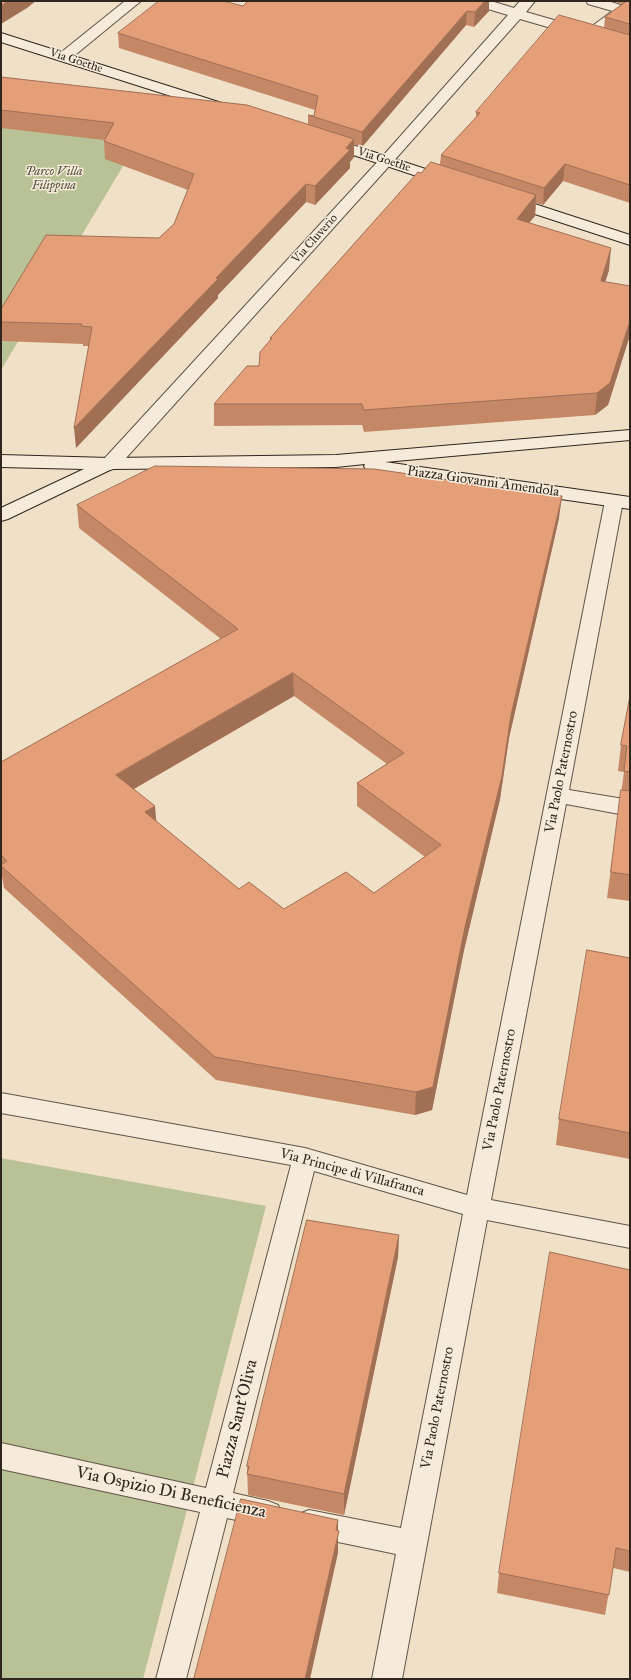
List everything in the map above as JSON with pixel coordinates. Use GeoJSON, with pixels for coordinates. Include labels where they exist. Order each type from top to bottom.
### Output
{"type":"FeatureCollection","features":[{"type":"Feature","properties":{"kind":"street"},"geometry":{"type":"LineString","coordinates":[[64,57],[134,1]]}},
{"type":"Feature","properties":{"kind":"street"},"geometry":{"type":"LineString","coordinates":[[476,1],[630,47]]}},
{"type":"Feature","properties":{"kind":"street","name":"Via Cluverio"},"geometry":{"type":"LineString","coordinates":[[110,464],[386,161],[528,1]]}},
{"type":"Feature","properties":{"kind":"street"},"geometry":{"type":"LineString","coordinates":[[593,1],[627,11]]}},
{"type":"Feature","properties":{"kind":"street"},"geometry":{"type":"LineString","coordinates":[[589,35],[627,11]]}},
{"type":"Feature","properties":{"kind":"street","name":"Via Goethe"},"geometry":{"type":"LineString","coordinates":[[1,37],[236,113]]}},
{"type":"Feature","properties":{"kind":"street","name":"Via Goethe"},"geometry":{"type":"LineString","coordinates":[[311,137],[468,187]]}},
{"type":"Feature","properties":{"kind":"street"},"geometry":{"type":"LineString","coordinates":[[490,195],[630,240]]}},
{"type":"Feature","properties":{"kind":"street","name":"Piazza Giovanni Amendola"},"geometry":{"type":"LineString","coordinates":[[1,461],[110,464],[336,461],[630,434]]}},
{"type":"Feature","properties":{"kind":"street","name":"Piazza Giovanni Amendola"},"geometry":{"type":"LineString","coordinates":[[336,461],[622,502]]}},
{"type":"Feature","properties":{"kind":"street"},"geometry":{"type":"LineString","coordinates":[[1,515],[110,464]]}},
{"type":"Feature","properties":{"kind":"street","name":"Via Paolo Paternostro"},"geometry":{"type":"LineString","coordinates":[[387,1679],[557,795],[622,502]]}},
{"type":"Feature","properties":{"kind":"street"},"geometry":{"type":"LineString","coordinates":[[557,795],[630,808]]}},
{"type":"Feature","properties":{"kind":"street","name":"Via Principe di Villafranca"},"geometry":{"type":"LineString","coordinates":[[1,1103],[305,1158],[477,1208],[630,1237]]}},
{"type":"Feature","properties":{"kind":"street","name":"Piazza Sant'Oliva"},"geometry":{"type":"LineString","coordinates":[[171,1679],[305,1158]]}},
{"type":"Feature","properties":{"kind":"street","name":"Via Ospizio Di Beneficienza"},"geometry":{"type":"LineString","coordinates":[[1,1456],[412,1544]]}},
{"type":"Feature","properties":{"kind":"green space","name":"Parco Villa Filippina"},"geometry":{"type":"Polygon","coordinates":[[[1,119],[141,136],[1,370],[1,119]]]}},
{"type":"Feature","properties":{"kind":"green space"},"geometry":{"type":"Polygon","coordinates":[[[1,1158],[266,1206],[143,1679],[1,1679],[1,1158]]]}},
{"type":"Feature","properties":{"kind":"building"},"geometry":{"type":"Polygon","coordinates":[[[1,1],[8,1],[1,6],[1,1]]]}},
{"type":"Feature","properties":{"kind":"building"},"geometry":{"type":"Polygon","coordinates":[[[159,1],[223,1],[243,6],[248,1],[485,1],[475,12],[467,11],[362,132],[308,115],[314,116],[318,96],[118,33],[159,1]]]}},
{"type":"Feature","properties":{"kind":"building"},"geometry":{"type":"Polygon","coordinates":[[[627,1],[630,1],[630,24],[605,17],[627,1]]]}},
{"type":"Feature","properties":{"kind":"building"},"geometry":{"type":"Polygon","coordinates":[[[559,15],[630,35],[630,185],[565,164],[544,188],[441,155],[480,113],[476,112],[559,15]]]}},
{"type":"Feature","properties":{"kind":"building"},"geometry":{"type":"Polygon","coordinates":[[[1,77],[247,105],[354,139],[346,148],[350,150],[315,186],[306,184],[216,278],[218,279],[74,428],[92,327],[81,326],[82,324],[1,322],[1,309],[46,235],[159,238],[174,224],[194,174],[104,141],[114,123],[1,110],[1,77]]]}},
{"type":"Feature","properties":{"kind":"building"},"geometry":{"type":"Polygon","coordinates":[[[431,162],[536,195],[517,219],[611,248],[601,281],[630,286],[630,321],[610,383],[597,393],[364,410],[362,404],[214,404],[247,366],[259,366],[260,352],[272,338],[270,338],[418,172],[421,173],[431,162]]]}},
{"type":"Feature","properties":{"kind":"building"},"geometry":{"type":"Polygon","coordinates":[[[155,466],[374,469],[562,496],[511,715],[502,776],[465,927],[433,1087],[416,1092],[215,1057],[1,866],[7,861],[1,855],[1,762],[238,629],[77,505],[155,466]],[[293,673],[116,775],[155,806],[145,812],[239,889],[249,882],[284,909],[346,872],[374,893],[441,845],[357,783],[404,753],[293,673]]]}},
{"type":"Feature","properties":{"kind":"building"},"geometry":{"type":"Polygon","coordinates":[[[630,696],[630,772],[624,771],[627,746],[621,745],[630,696]]]}},
{"type":"Feature","properties":{"kind":"building"},"geometry":{"type":"Polygon","coordinates":[[[621,790],[630,791],[630,875],[611,872],[621,790]]]}},
{"type":"Feature","properties":{"kind":"building"},"geometry":{"type":"Polygon","coordinates":[[[587,950],[630,958],[630,1133],[559,1119],[587,950]]]}},
{"type":"Feature","properties":{"kind":"building"},"geometry":{"type":"Polygon","coordinates":[[[307,1220],[399,1235],[344,1494],[247,1474],[249,1466],[247,1466],[307,1220]]]}},
{"type":"Feature","properties":{"kind":"building"},"geometry":{"type":"Polygon","coordinates":[[[550,1252],[630,1270],[630,1551],[616,1548],[609,1595],[499,1573],[550,1252]]]}},
{"type":"Feature","properties":{"kind":"building"},"geometry":{"type":"Polygon","coordinates":[[[241,1499],[338,1520],[336,1530],[339,1531],[305,1679],[194,1679],[241,1499]]]}}]}
